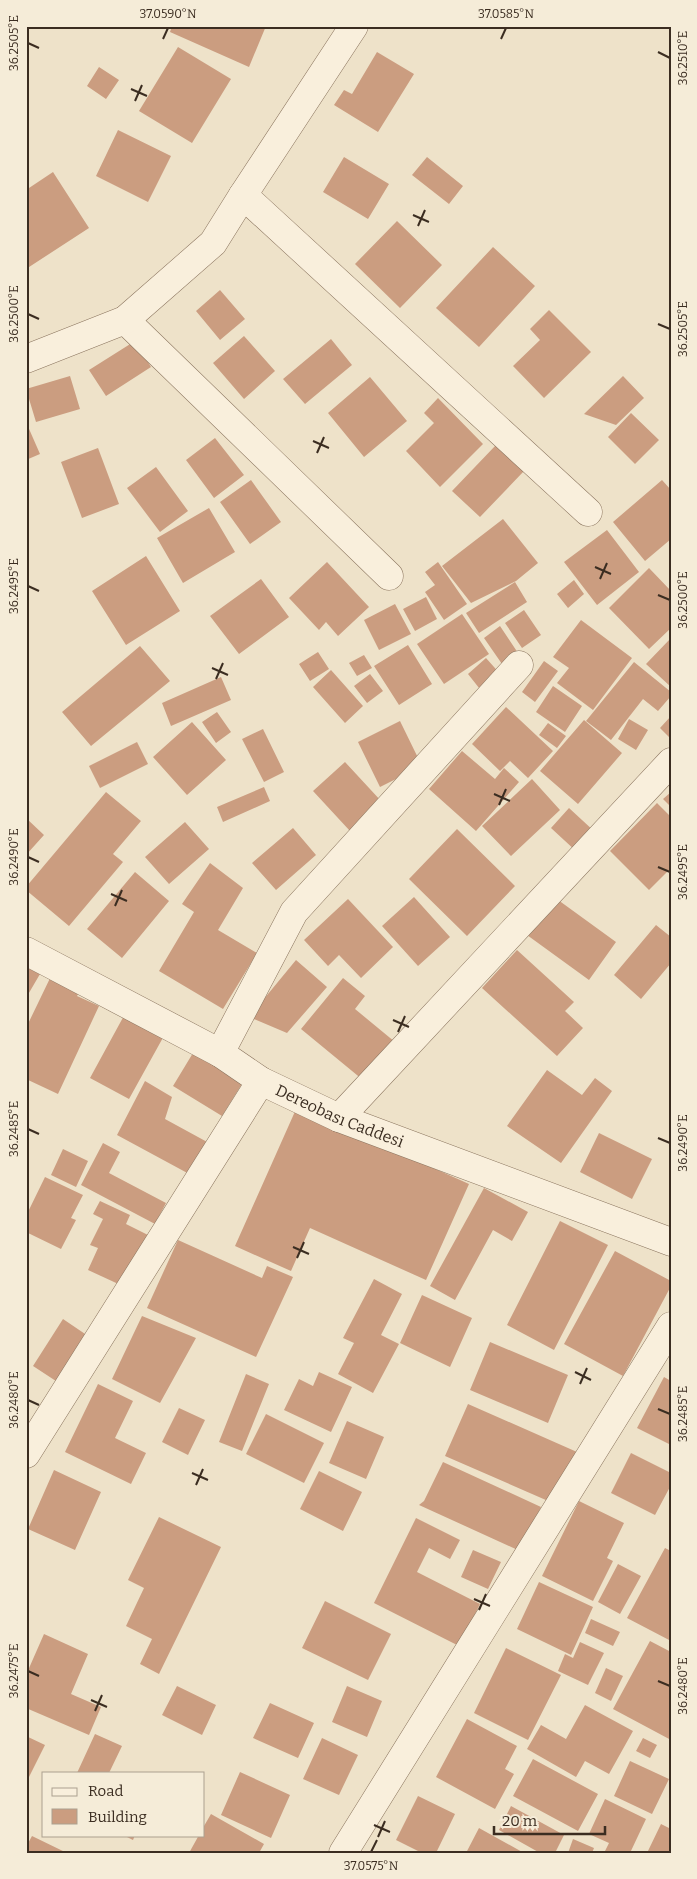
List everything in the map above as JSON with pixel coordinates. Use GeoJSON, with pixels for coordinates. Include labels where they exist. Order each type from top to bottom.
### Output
{"type":"FeatureCollection","features":[{"type":"Feature","properties":{"kind":"street"},"geometry":{"type":"LineString","coordinates":[[26,360],[125,320],[213,244],[354,26]]}},
{"type":"Feature","properties":{"kind":"street"},"geometry":{"type":"LineString","coordinates":[[243,195],[588,512]]}},
{"type":"Feature","properties":{"kind":"street"},"geometry":{"type":"LineString","coordinates":[[125,320],[389,576]]}},
{"type":"Feature","properties":{"kind":"street"},"geometry":{"type":"LineString","coordinates":[[220,1053],[294,912],[519,665]]}},
{"type":"Feature","properties":{"kind":"street"},"geometry":{"type":"LineString","coordinates":[[339,1118],[671,762]]}},
{"type":"Feature","properties":{"kind":"street","name":"Dereobası Caddesi"},"geometry":{"type":"LineString","coordinates":[[26,951],[220,1053],[261,1081],[339,1118],[671,1242]]}},
{"type":"Feature","properties":{"kind":"street"},"geometry":{"type":"LineString","coordinates":[[26,1454],[261,1081]]}},
{"type":"Feature","properties":{"kind":"street"},"geometry":{"type":"LineString","coordinates":[[343,1853],[671,1326]]}},
{"type":"Feature","properties":{"kind":"building"},"geometry":{"type":"Polygon","coordinates":[[[172,26],[266,26],[249,67],[170,32],[172,26]]]}},
{"type":"Feature","properties":{"kind":"building"},"geometry":{"type":"Polygon","coordinates":[[[178,47],[231,79],[192,143],[139,111],[178,47]]]}},
{"type":"Feature","properties":{"kind":"building"},"geometry":{"type":"Polygon","coordinates":[[[377,52],[414,74],[378,132],[334,105],[344,90],[352,94],[377,52]]]}},
{"type":"Feature","properties":{"kind":"building"},"geometry":{"type":"Polygon","coordinates":[[[99,67],[119,80],[106,99],[87,86],[99,67]]]}},
{"type":"Feature","properties":{"kind":"building"},"geometry":{"type":"Polygon","coordinates":[[[118,130],[171,156],[148,202],[96,176],[118,130]]]}},
{"type":"Feature","properties":{"kind":"building"},"geometry":{"type":"Polygon","coordinates":[[[344,157],[389,184],[368,219],[323,192],[344,157]]]}},
{"type":"Feature","properties":{"kind":"building"},"geometry":{"type":"Polygon","coordinates":[[[427,157],[463,186],[449,204],[412,175],[427,157]]]}},
{"type":"Feature","properties":{"kind":"building"},"geometry":{"type":"Polygon","coordinates":[[[53,172],[89,228],[26,269],[26,190],[53,172]]]}},
{"type":"Feature","properties":{"kind":"building"},"geometry":{"type":"Polygon","coordinates":[[[397,221],[442,265],[400,308],[355,264],[397,221]]]}},
{"type":"Feature","properties":{"kind":"building"},"geometry":{"type":"Polygon","coordinates":[[[493,247],[535,286],[479,347],[436,308],[493,247]]]}},
{"type":"Feature","properties":{"kind":"building"},"geometry":{"type":"Polygon","coordinates":[[[220,290],[245,319],[220,340],[196,311],[220,290]]]}},
{"type":"Feature","properties":{"kind":"building"},"geometry":{"type":"Polygon","coordinates":[[[549,310],[591,352],[544,398],[513,366],[540,340],[530,329],[549,310]]]}},
{"type":"Feature","properties":{"kind":"building"},"geometry":{"type":"Polygon","coordinates":[[[244,336],[275,371],[244,399],[213,363],[244,336]]]}},
{"type":"Feature","properties":{"kind":"building"},"geometry":{"type":"Polygon","coordinates":[[[331,339],[352,365],[305,404],[283,379],[331,339]]]}},
{"type":"Feature","properties":{"kind":"building"},"geometry":{"type":"Polygon","coordinates":[[[135,341],[151,367],[106,396],[89,370],[135,341]]]}},
{"type":"Feature","properties":{"kind":"building"},"geometry":{"type":"Polygon","coordinates":[[[70,376],[80,409],[36,422],[26,389],[70,376]]]}},
{"type":"Feature","properties":{"kind":"building"},"geometry":{"type":"Polygon","coordinates":[[[623,376],[644,398],[616,425],[584,414],[623,376]]]}},
{"type":"Feature","properties":{"kind":"building"},"geometry":{"type":"Polygon","coordinates":[[[370,377],[407,421],[364,457],[328,413],[370,377]]]}},
{"type":"Feature","properties":{"kind":"building"},"geometry":{"type":"Polygon","coordinates":[[[438,398],[483,444],[440,487],[406,451],[434,423],[424,413],[438,398]]]}},
{"type":"Feature","properties":{"kind":"building"},"geometry":{"type":"Polygon","coordinates":[[[631,413],[659,440],[635,464],[608,437],[631,413]]]}},
{"type":"Feature","properties":{"kind":"building"},"geometry":{"type":"Polygon","coordinates":[[[26,422],[40,454],[26,460],[26,422]]]}},
{"type":"Feature","properties":{"kind":"building"},"geometry":{"type":"Polygon","coordinates":[[[215,438],[244,475],[214,498],[186,460],[215,438]]]}},
{"type":"Feature","properties":{"kind":"building"},"geometry":{"type":"Polygon","coordinates":[[[496,445],[524,471],[480,517],[452,491],[496,445]]]}},
{"type":"Feature","properties":{"kind":"building"},"geometry":{"type":"Polygon","coordinates":[[[98,448],[119,504],[82,518],[61,462],[98,448]]]}},
{"type":"Feature","properties":{"kind":"building"},"geometry":{"type":"Polygon","coordinates":[[[156,467],[188,511],[160,532],[127,488],[156,467]]]}},
{"type":"Feature","properties":{"kind":"building"},"geometry":{"type":"Polygon","coordinates":[[[251,480],[281,522],[250,544],[220,502],[251,480]]]}},
{"type":"Feature","properties":{"kind":"building"},"geometry":{"type":"Polygon","coordinates":[[[662,480],[671,490],[671,539],[645,561],[613,522],[662,480]]]}},
{"type":"Feature","properties":{"kind":"building"},"geometry":{"type":"Polygon","coordinates":[[[209,508],[235,552],[183,583],[157,538],[209,508]]]}},
{"type":"Feature","properties":{"kind":"building"},"geometry":{"type":"Polygon","coordinates":[[[503,519],[538,563],[516,581],[471,603],[442,566],[503,519]]]}},
{"type":"Feature","properties":{"kind":"building"},"geometry":{"type":"Polygon","coordinates":[[[607,530],[639,572],[597,605],[564,562],[607,530]]]}},
{"type":"Feature","properties":{"kind":"building"},"geometry":{"type":"Polygon","coordinates":[[[146,556],[180,611],[126,645],[92,591],[146,556]]]}},
{"type":"Feature","properties":{"kind":"building"},"geometry":{"type":"Polygon","coordinates":[[[327,562],[369,607],[338,636],[326,622],[319,630],[289,598],[327,562]]]}},
{"type":"Feature","properties":{"kind":"building"},"geometry":{"type":"Polygon","coordinates":[[[438,562],[467,604],[444,620],[425,592],[435,585],[425,572],[438,562]]]}},
{"type":"Feature","properties":{"kind":"building"},"geometry":{"type":"Polygon","coordinates":[[[649,568],[671,591],[671,628],[649,649],[609,608],[649,568]]]}},
{"type":"Feature","properties":{"kind":"building"},"geometry":{"type":"Polygon","coordinates":[[[261,579],[289,617],[239,654],[210,616],[261,579]]]}},
{"type":"Feature","properties":{"kind":"building"},"geometry":{"type":"Polygon","coordinates":[[[574,580],[584,594],[568,608],[557,594],[574,580]]]}},
{"type":"Feature","properties":{"kind":"building"},"geometry":{"type":"Polygon","coordinates":[[[515,582],[527,602],[479,633],[466,613],[515,582]]]}},
{"type":"Feature","properties":{"kind":"building"},"geometry":{"type":"Polygon","coordinates":[[[426,597],[437,619],[415,631],[403,609],[426,597]]]}},
{"type":"Feature","properties":{"kind":"building"},"geometry":{"type":"Polygon","coordinates":[[[395,604],[411,634],[379,650],[364,620],[395,604]]]}},
{"type":"Feature","properties":{"kind":"building"},"geometry":{"type":"Polygon","coordinates":[[[524,610],[541,635],[522,648],[505,623],[524,610]]]}},
{"type":"Feature","properties":{"kind":"building"},"geometry":{"type":"Polygon","coordinates":[[[462,614],[489,654],[444,684],[417,644],[462,614]]]}},
{"type":"Feature","properties":{"kind":"building"},"geometry":{"type":"Polygon","coordinates":[[[581,620],[632,658],[593,710],[557,683],[569,668],[553,657],[581,620]]]}},
{"type":"Feature","properties":{"kind":"building"},"geometry":{"type":"Polygon","coordinates":[[[500,626],[518,653],[502,664],[484,638],[500,626]]]}},
{"type":"Feature","properties":{"kind":"building"},"geometry":{"type":"Polygon","coordinates":[[[671,638],[671,687],[646,664],[671,638]]]}},
{"type":"Feature","properties":{"kind":"building"},"geometry":{"type":"Polygon","coordinates":[[[408,645],[432,684],[399,705],[374,666],[408,645]]]}},
{"type":"Feature","properties":{"kind":"building"},"geometry":{"type":"Polygon","coordinates":[[[140,646],[170,681],[91,746],[62,712],[140,646]]]}},
{"type":"Feature","properties":{"kind":"building"},"geometry":{"type":"Polygon","coordinates":[[[318,652],[329,669],[310,681],[299,664],[318,652]]]}},
{"type":"Feature","properties":{"kind":"building"},"geometry":{"type":"Polygon","coordinates":[[[364,655],[372,668],[357,676],[349,663],[364,655]]]}},
{"type":"Feature","properties":{"kind":"building"},"geometry":{"type":"Polygon","coordinates":[[[486,658],[502,676],[483,693],[468,674],[486,658]]]}},
{"type":"Feature","properties":{"kind":"building"},"geometry":{"type":"Polygon","coordinates":[[[544,661],[558,671],[535,702],[522,692],[544,661]]]}},
{"type":"Feature","properties":{"kind":"building"},"geometry":{"type":"Polygon","coordinates":[[[634,662],[671,692],[671,696],[658,711],[643,699],[611,740],[586,721],[634,662]]]}},
{"type":"Feature","properties":{"kind":"building"},"geometry":{"type":"Polygon","coordinates":[[[331,670],[363,706],[345,723],[313,687],[331,670]]]}},
{"type":"Feature","properties":{"kind":"building"},"geometry":{"type":"Polygon","coordinates":[[[370,674],[383,691],[367,703],[354,686],[370,674]]]}},
{"type":"Feature","properties":{"kind":"building"},"geometry":{"type":"Polygon","coordinates":[[[221,677],[231,700],[171,726],[162,703],[221,677]]]}},
{"type":"Feature","properties":{"kind":"building"},"geometry":{"type":"Polygon","coordinates":[[[553,686],[582,706],[565,732],[536,712],[553,686]]]}},
{"type":"Feature","properties":{"kind":"building"},"geometry":{"type":"Polygon","coordinates":[[[506,707],[553,751],[528,778],[510,761],[500,771],[472,744],[506,707]]]}},
{"type":"Feature","properties":{"kind":"building"},"geometry":{"type":"Polygon","coordinates":[[[217,712],[231,732],[216,743],[202,722],[217,712]]]}},
{"type":"Feature","properties":{"kind":"building"},"geometry":{"type":"Polygon","coordinates":[[[671,716],[671,739],[660,728],[671,716]]]}},
{"type":"Feature","properties":{"kind":"building"},"geometry":{"type":"Polygon","coordinates":[[[629,719],[648,730],[636,750],[618,739],[629,719]]]}},
{"type":"Feature","properties":{"kind":"building"},"geometry":{"type":"Polygon","coordinates":[[[584,720],[622,753],[578,804],[540,771],[584,720]]]}},
{"type":"Feature","properties":{"kind":"building"},"geometry":{"type":"Polygon","coordinates":[[[400,721],[422,766],[380,787],[358,742],[400,721]]]}},
{"type":"Feature","properties":{"kind":"building"},"geometry":{"type":"Polygon","coordinates":[[[192,722],[226,760],[187,795],[153,757],[192,722]]]}},
{"type":"Feature","properties":{"kind":"building"},"geometry":{"type":"Polygon","coordinates":[[[548,723],[566,736],[557,748],[539,735],[548,723]]]}},
{"type":"Feature","properties":{"kind":"building"},"geometry":{"type":"Polygon","coordinates":[[[263,729],[284,772],[264,782],[242,739],[263,729]]]}},
{"type":"Feature","properties":{"kind":"building"},"geometry":{"type":"Polygon","coordinates":[[[137,742],[148,764],[100,788],[89,766],[137,742]]]}},
{"type":"Feature","properties":{"kind":"building"},"geometry":{"type":"Polygon","coordinates":[[[462,751],[495,779],[504,768],[519,782],[476,831],[429,789],[462,751]]]}},
{"type":"Feature","properties":{"kind":"building"},"geometry":{"type":"Polygon","coordinates":[[[345,762],[382,802],[350,831],[313,791],[345,762]]]}},
{"type":"Feature","properties":{"kind":"building"},"geometry":{"type":"Polygon","coordinates":[[[532,779],[560,810],[511,856],[482,826],[532,779]]]}},
{"type":"Feature","properties":{"kind":"building"},"geometry":{"type":"Polygon","coordinates":[[[264,787],[270,801],[223,822],[217,807],[264,787]]]}},
{"type":"Feature","properties":{"kind":"building"},"geometry":{"type":"Polygon","coordinates":[[[106,792],[141,821],[113,854],[123,862],[69,926],[26,890],[26,887],[106,792]]]}},
{"type":"Feature","properties":{"kind":"building"},"geometry":{"type":"Polygon","coordinates":[[[671,792],[671,807],[663,799],[671,792]]]}},
{"type":"Feature","properties":{"kind":"building"},"geometry":{"type":"Polygon","coordinates":[[[657,803],[671,817],[671,868],[649,890],[610,851],[657,803]]]}},
{"type":"Feature","properties":{"kind":"building"},"geometry":{"type":"Polygon","coordinates":[[[569,808],[595,832],[577,852],[551,828],[569,808]]]}},
{"type":"Feature","properties":{"kind":"building"},"geometry":{"type":"Polygon","coordinates":[[[26,818],[44,835],[26,855],[26,818]]]}},
{"type":"Feature","properties":{"kind":"building"},"geometry":{"type":"Polygon","coordinates":[[[185,822],[209,849],[169,884],[145,857],[185,822]]]}},
{"type":"Feature","properties":{"kind":"building"},"geometry":{"type":"Polygon","coordinates":[[[293,828],[316,855],[276,890],[252,863],[293,828]]]}},
{"type":"Feature","properties":{"kind":"building"},"geometry":{"type":"Polygon","coordinates":[[[457,829],[515,886],[467,936],[409,879],[457,829]]]}},
{"type":"Feature","properties":{"kind":"building"},"geometry":{"type":"Polygon","coordinates":[[[210,863],[243,888],[218,930],[257,953],[223,1009],[159,971],[194,912],[182,904],[210,863]]]}},
{"type":"Feature","properties":{"kind":"building"},"geometry":{"type":"Polygon","coordinates":[[[135,872],[169,901],[122,958],[87,929],[135,872]]]}},
{"type":"Feature","properties":{"kind":"building"},"geometry":{"type":"Polygon","coordinates":[[[414,897],[450,937],[418,966],[382,926],[414,897]]]}},
{"type":"Feature","properties":{"kind":"building"},"geometry":{"type":"Polygon","coordinates":[[[554,897],[616,942],[589,980],[527,935],[554,897]]]}},
{"type":"Feature","properties":{"kind":"building"},"geometry":{"type":"Polygon","coordinates":[[[348,899],[393,947],[361,978],[339,955],[328,966],[304,940],[348,899]]]}},
{"type":"Feature","properties":{"kind":"building"},"geometry":{"type":"Polygon","coordinates":[[[656,925],[671,937],[671,963],[641,999],[614,975],[656,925]]]}},
{"type":"Feature","properties":{"kind":"building"},"geometry":{"type":"Polygon","coordinates":[[[517,950],[574,1002],[565,1011],[583,1028],[557,1056],[482,988],[517,950]]]}},
{"type":"Feature","properties":{"kind":"building"},"geometry":{"type":"Polygon","coordinates":[[[296,960],[327,987],[287,1033],[249,1017],[296,960]]]}},
{"type":"Feature","properties":{"kind":"building"},"geometry":{"type":"Polygon","coordinates":[[[26,966],[40,974],[26,998],[26,966]]]}},
{"type":"Feature","properties":{"kind":"building"},"geometry":{"type":"Polygon","coordinates":[[[53,972],[82,986],[77,996],[99,1006],[58,1094],[26,1079],[26,1028],[53,972]]]}},
{"type":"Feature","properties":{"kind":"building"},"geometry":{"type":"Polygon","coordinates":[[[343,978],[365,996],[355,1009],[395,1042],[363,1080],[301,1029],[343,978]]]}},
{"type":"Feature","properties":{"kind":"building"},"geometry":{"type":"Polygon","coordinates":[[[126,1012],[165,1034],[129,1099],[90,1078],[126,1012]]]}},
{"type":"Feature","properties":{"kind":"building"},"geometry":{"type":"Polygon","coordinates":[[[196,1048],[245,1079],[222,1116],[173,1086],[196,1048]]]}},
{"type":"Feature","properties":{"kind":"building"},"geometry":{"type":"Polygon","coordinates":[[[547,1070],[582,1095],[595,1078],[612,1091],[561,1163],[507,1126],[547,1070]]]}},
{"type":"Feature","properties":{"kind":"building"},"geometry":{"type":"Polygon","coordinates":[[[145,1081],[172,1097],[165,1119],[209,1143],[191,1175],[117,1135],[145,1081]]]}},
{"type":"Feature","properties":{"kind":"building"},"geometry":{"type":"Polygon","coordinates":[[[297,1107],[469,1184],[426,1280],[310,1228],[291,1271],[235,1246],[297,1107]]]}},
{"type":"Feature","properties":{"kind":"building"},"geometry":{"type":"Polygon","coordinates":[[[599,1133],[652,1159],[632,1199],[580,1172],[599,1133]]]}},
{"type":"Feature","properties":{"kind":"building"},"geometry":{"type":"Polygon","coordinates":[[[103,1143],[120,1152],[109,1173],[166,1203],[155,1224],[81,1185],[103,1143]]]}},
{"type":"Feature","properties":{"kind":"building"},"geometry":{"type":"Polygon","coordinates":[[[63,1149],[88,1161],[76,1187],[51,1175],[63,1149]]]}},
{"type":"Feature","properties":{"kind":"building"},"geometry":{"type":"Polygon","coordinates":[[[45,1177],[83,1195],[71,1218],[76,1220],[61,1249],[26,1232],[26,1216],[45,1177]]]}},
{"type":"Feature","properties":{"kind":"building"},"geometry":{"type":"Polygon","coordinates":[[[484,1188],[528,1212],[512,1241],[493,1230],[455,1300],[430,1286],[484,1188]]]}},
{"type":"Feature","properties":{"kind":"building"},"geometry":{"type":"Polygon","coordinates":[[[100,1201],[130,1215],[126,1224],[150,1236],[127,1288],[88,1270],[98,1248],[90,1245],[103,1219],[93,1214],[100,1201]]]}},
{"type":"Feature","properties":{"kind":"building"},"geometry":{"type":"Polygon","coordinates":[[[560,1221],[608,1245],[554,1350],[507,1325],[560,1221]]]}},
{"type":"Feature","properties":{"kind":"building"},"geometry":{"type":"Polygon","coordinates":[[[178,1240],[262,1278],[267,1266],[293,1277],[256,1357],[147,1308],[178,1240]]]}},
{"type":"Feature","properties":{"kind":"building"},"geometry":{"type":"Polygon","coordinates":[[[615,1251],[671,1281],[671,1286],[623,1376],[564,1344],[615,1251]]]}},
{"type":"Feature","properties":{"kind":"building"},"geometry":{"type":"Polygon","coordinates":[[[374,1279],[402,1294],[381,1335],[399,1344],[373,1393],[338,1374],[354,1343],[343,1338],[374,1279]]]}},
{"type":"Feature","properties":{"kind":"building"},"geometry":{"type":"Polygon","coordinates":[[[422,1295],[472,1318],[450,1367],[400,1343],[422,1295]]]}},
{"type":"Feature","properties":{"kind":"building"},"geometry":{"type":"Polygon","coordinates":[[[142,1316],[196,1338],[160,1403],[112,1379],[142,1316]]]}},
{"type":"Feature","properties":{"kind":"building"},"geometry":{"type":"Polygon","coordinates":[[[63,1319],[91,1338],[62,1385],[33,1366],[63,1319]]]}},
{"type":"Feature","properties":{"kind":"building"},"geometry":{"type":"Polygon","coordinates":[[[490,1342],[568,1375],[548,1423],[470,1390],[490,1342]]]}},
{"type":"Feature","properties":{"kind":"building"},"geometry":{"type":"Polygon","coordinates":[[[319,1372],[352,1387],[331,1432],[284,1410],[299,1379],[313,1386],[319,1372]]]}},
{"type":"Feature","properties":{"kind":"building"},"geometry":{"type":"Polygon","coordinates":[[[246,1374],[269,1384],[242,1451],[219,1442],[246,1374]]]}},
{"type":"Feature","properties":{"kind":"building"},"geometry":{"type":"Polygon","coordinates":[[[664,1377],[671,1381],[671,1445],[637,1428],[664,1377]]]}},
{"type":"Feature","properties":{"kind":"building"},"geometry":{"type":"Polygon","coordinates":[[[98,1384],[133,1401],[115,1438],[146,1453],[131,1484],[65,1452],[98,1384]]]}},
{"type":"Feature","properties":{"kind":"building"},"geometry":{"type":"Polygon","coordinates":[[[468,1404],[577,1452],[555,1504],[445,1456],[468,1404]]]}},
{"type":"Feature","properties":{"kind":"building"},"geometry":{"type":"Polygon","coordinates":[[[179,1408],[205,1420],[188,1455],[162,1442],[179,1408]]]}},
{"type":"Feature","properties":{"kind":"building"},"geometry":{"type":"Polygon","coordinates":[[[266,1414],[324,1443],[304,1483],[246,1454],[266,1414]]]}},
{"type":"Feature","properties":{"kind":"building"},"geometry":{"type":"Polygon","coordinates":[[[347,1421],[384,1437],[366,1479],[329,1463],[347,1421]]]}},
{"type":"Feature","properties":{"kind":"building"},"geometry":{"type":"Polygon","coordinates":[[[631,1453],[671,1473],[671,1485],[655,1515],[611,1493],[631,1453]]]}},
{"type":"Feature","properties":{"kind":"building"},"geometry":{"type":"Polygon","coordinates":[[[443,1462],[541,1507],[520,1551],[419,1505],[424,1501],[443,1462]]]}},
{"type":"Feature","properties":{"kind":"building"},"geometry":{"type":"Polygon","coordinates":[[[54,1470],[101,1492],[75,1550],[28,1529],[54,1470]]]}},
{"type":"Feature","properties":{"kind":"building"},"geometry":{"type":"Polygon","coordinates":[[[319,1471],[362,1492],[343,1531],[300,1509],[319,1471]]]}},
{"type":"Feature","properties":{"kind":"building"},"geometry":{"type":"Polygon","coordinates":[[[579,1501],[624,1523],[607,1558],[613,1561],[593,1601],[542,1576],[579,1501]]]}},
{"type":"Feature","properties":{"kind":"building"},"geometry":{"type":"Polygon","coordinates":[[[159,1517],[221,1547],[159,1674],[140,1664],[152,1639],[126,1626],[144,1588],[128,1580],[159,1517]]]}},
{"type":"Feature","properties":{"kind":"building"},"geometry":{"type":"Polygon","coordinates":[[[416,1518],[460,1540],[450,1559],[429,1548],[417,1572],[480,1604],[459,1646],[374,1603],[416,1518]]]}},
{"type":"Feature","properties":{"kind":"building"},"geometry":{"type":"Polygon","coordinates":[[[665,1548],[671,1551],[671,1641],[627,1618],[665,1548]]]}},
{"type":"Feature","properties":{"kind":"building"},"geometry":{"type":"Polygon","coordinates":[[[473,1550],[501,1562],[488,1589],[461,1577],[473,1550]]]}},
{"type":"Feature","properties":{"kind":"building"},"geometry":{"type":"Polygon","coordinates":[[[618,1564],[641,1576],[620,1614],[598,1602],[618,1564]]]}},
{"type":"Feature","properties":{"kind":"building"},"geometry":{"type":"Polygon","coordinates":[[[539,1582],[593,1607],[571,1655],[517,1629],[539,1582]]]}},
{"type":"Feature","properties":{"kind":"building"},"geometry":{"type":"Polygon","coordinates":[[[325,1601],[391,1634],[368,1680],[302,1648],[325,1601]]]}},
{"type":"Feature","properties":{"kind":"building"},"geometry":{"type":"Polygon","coordinates":[[[591,1619],[620,1632],[613,1646],[585,1633],[591,1619]]]}},
{"type":"Feature","properties":{"kind":"building"},"geometry":{"type":"Polygon","coordinates":[[[44,1634],[88,1654],[71,1694],[101,1707],[89,1735],[26,1708],[26,1675],[44,1634]]]}},
{"type":"Feature","properties":{"kind":"building"},"geometry":{"type":"Polygon","coordinates":[[[650,1641],[671,1652],[671,1740],[613,1709],[650,1641]]]}},
{"type":"Feature","properties":{"kind":"building"},"geometry":{"type":"Polygon","coordinates":[[[580,1642],[604,1653],[588,1685],[558,1671],[565,1654],[573,1658],[580,1642]]]}},
{"type":"Feature","properties":{"kind":"building"},"geometry":{"type":"Polygon","coordinates":[[[506,1648],[561,1675],[528,1740],[474,1713],[506,1648]]]}},
{"type":"Feature","properties":{"kind":"building"},"geometry":{"type":"Polygon","coordinates":[[[606,1668],[623,1676],[611,1701],[595,1693],[606,1668]]]}},
{"type":"Feature","properties":{"kind":"building"},"geometry":{"type":"Polygon","coordinates":[[[177,1686],[216,1705],[202,1735],[162,1715],[177,1686]]]}},
{"type":"Feature","properties":{"kind":"building"},"geometry":{"type":"Polygon","coordinates":[[[347,1686],[382,1701],[367,1737],[332,1722],[347,1686]]]}},
{"type":"Feature","properties":{"kind":"building"},"geometry":{"type":"Polygon","coordinates":[[[270,1703],[314,1723],[298,1758],[253,1738],[270,1703]]]}},
{"type":"Feature","properties":{"kind":"building"},"geometry":{"type":"Polygon","coordinates":[[[585,1705],[633,1731],[609,1774],[585,1761],[576,1777],[527,1749],[541,1725],[566,1739],[585,1705]]]}},
{"type":"Feature","properties":{"kind":"building"},"geometry":{"type":"Polygon","coordinates":[[[467,1719],[517,1746],[505,1769],[514,1774],[495,1809],[436,1777],[467,1719]]]}},
{"type":"Feature","properties":{"kind":"building"},"geometry":{"type":"Polygon","coordinates":[[[95,1734],[122,1746],[109,1772],[77,1772],[95,1734]]]}},
{"type":"Feature","properties":{"kind":"building"},"geometry":{"type":"Polygon","coordinates":[[[26,1736],[45,1745],[26,1783],[26,1736]]]}},
{"type":"Feature","properties":{"kind":"building"},"geometry":{"type":"Polygon","coordinates":[[[322,1738],[358,1755],[339,1795],[303,1779],[322,1738]]]}},
{"type":"Feature","properties":{"kind":"building"},"geometry":{"type":"Polygon","coordinates":[[[643,1738],[657,1745],[650,1758],[636,1751],[643,1738]]]}},
{"type":"Feature","properties":{"kind":"building"},"geometry":{"type":"Polygon","coordinates":[[[533,1759],[598,1794],[578,1831],[513,1796],[533,1759]]]}},
{"type":"Feature","properties":{"kind":"building"},"geometry":{"type":"Polygon","coordinates":[[[630,1761],[669,1779],[652,1814],[614,1796],[630,1761]]]}},
{"type":"Feature","properties":{"kind":"building"},"geometry":{"type":"Polygon","coordinates":[[[240,1772],[290,1795],[271,1838],[221,1815],[240,1772]]]}},
{"type":"Feature","properties":{"kind":"building"},"geometry":{"type":"Polygon","coordinates":[[[418,1796],[455,1814],[436,1853],[422,1853],[396,1840],[418,1796]]]}},
{"type":"Feature","properties":{"kind":"building"},"geometry":{"type":"Polygon","coordinates":[[[605,1799],[646,1819],[630,1853],[604,1853],[609,1843],[589,1834],[605,1799]]]}},
{"type":"Feature","properties":{"kind":"building"},"geometry":{"type":"Polygon","coordinates":[[[511,1806],[564,1835],[555,1853],[540,1853],[499,1830],[511,1806]]]}},
{"type":"Feature","properties":{"kind":"building"},"geometry":{"type":"Polygon","coordinates":[[[211,1814],[264,1844],[259,1853],[189,1853],[198,1836],[205,1836],[205,1824],[211,1814]]]}},
{"type":"Feature","properties":{"kind":"building"},"geometry":{"type":"Polygon","coordinates":[[[661,1824],[671,1829],[671,1853],[647,1853],[661,1824]]]}},
{"type":"Feature","properties":{"kind":"building"},"geometry":{"type":"Polygon","coordinates":[[[479,1828],[524,1853],[466,1853],[479,1828]]]}},
{"type":"Feature","properties":{"kind":"building"},"geometry":{"type":"Polygon","coordinates":[[[32,1836],[67,1853],[26,1853],[26,1847],[32,1836]]]}},
{"type":"Feature","properties":{"kind":"building"},"geometry":{"type":"Polygon","coordinates":[[[125,1836],[135,1836],[133,1840],[125,1836]]]}},
{"type":"Feature","properties":{"kind":"building"},"geometry":{"type":"Polygon","coordinates":[[[573,1839],[594,1848],[592,1853],[568,1853],[573,1839]]]}}]}
